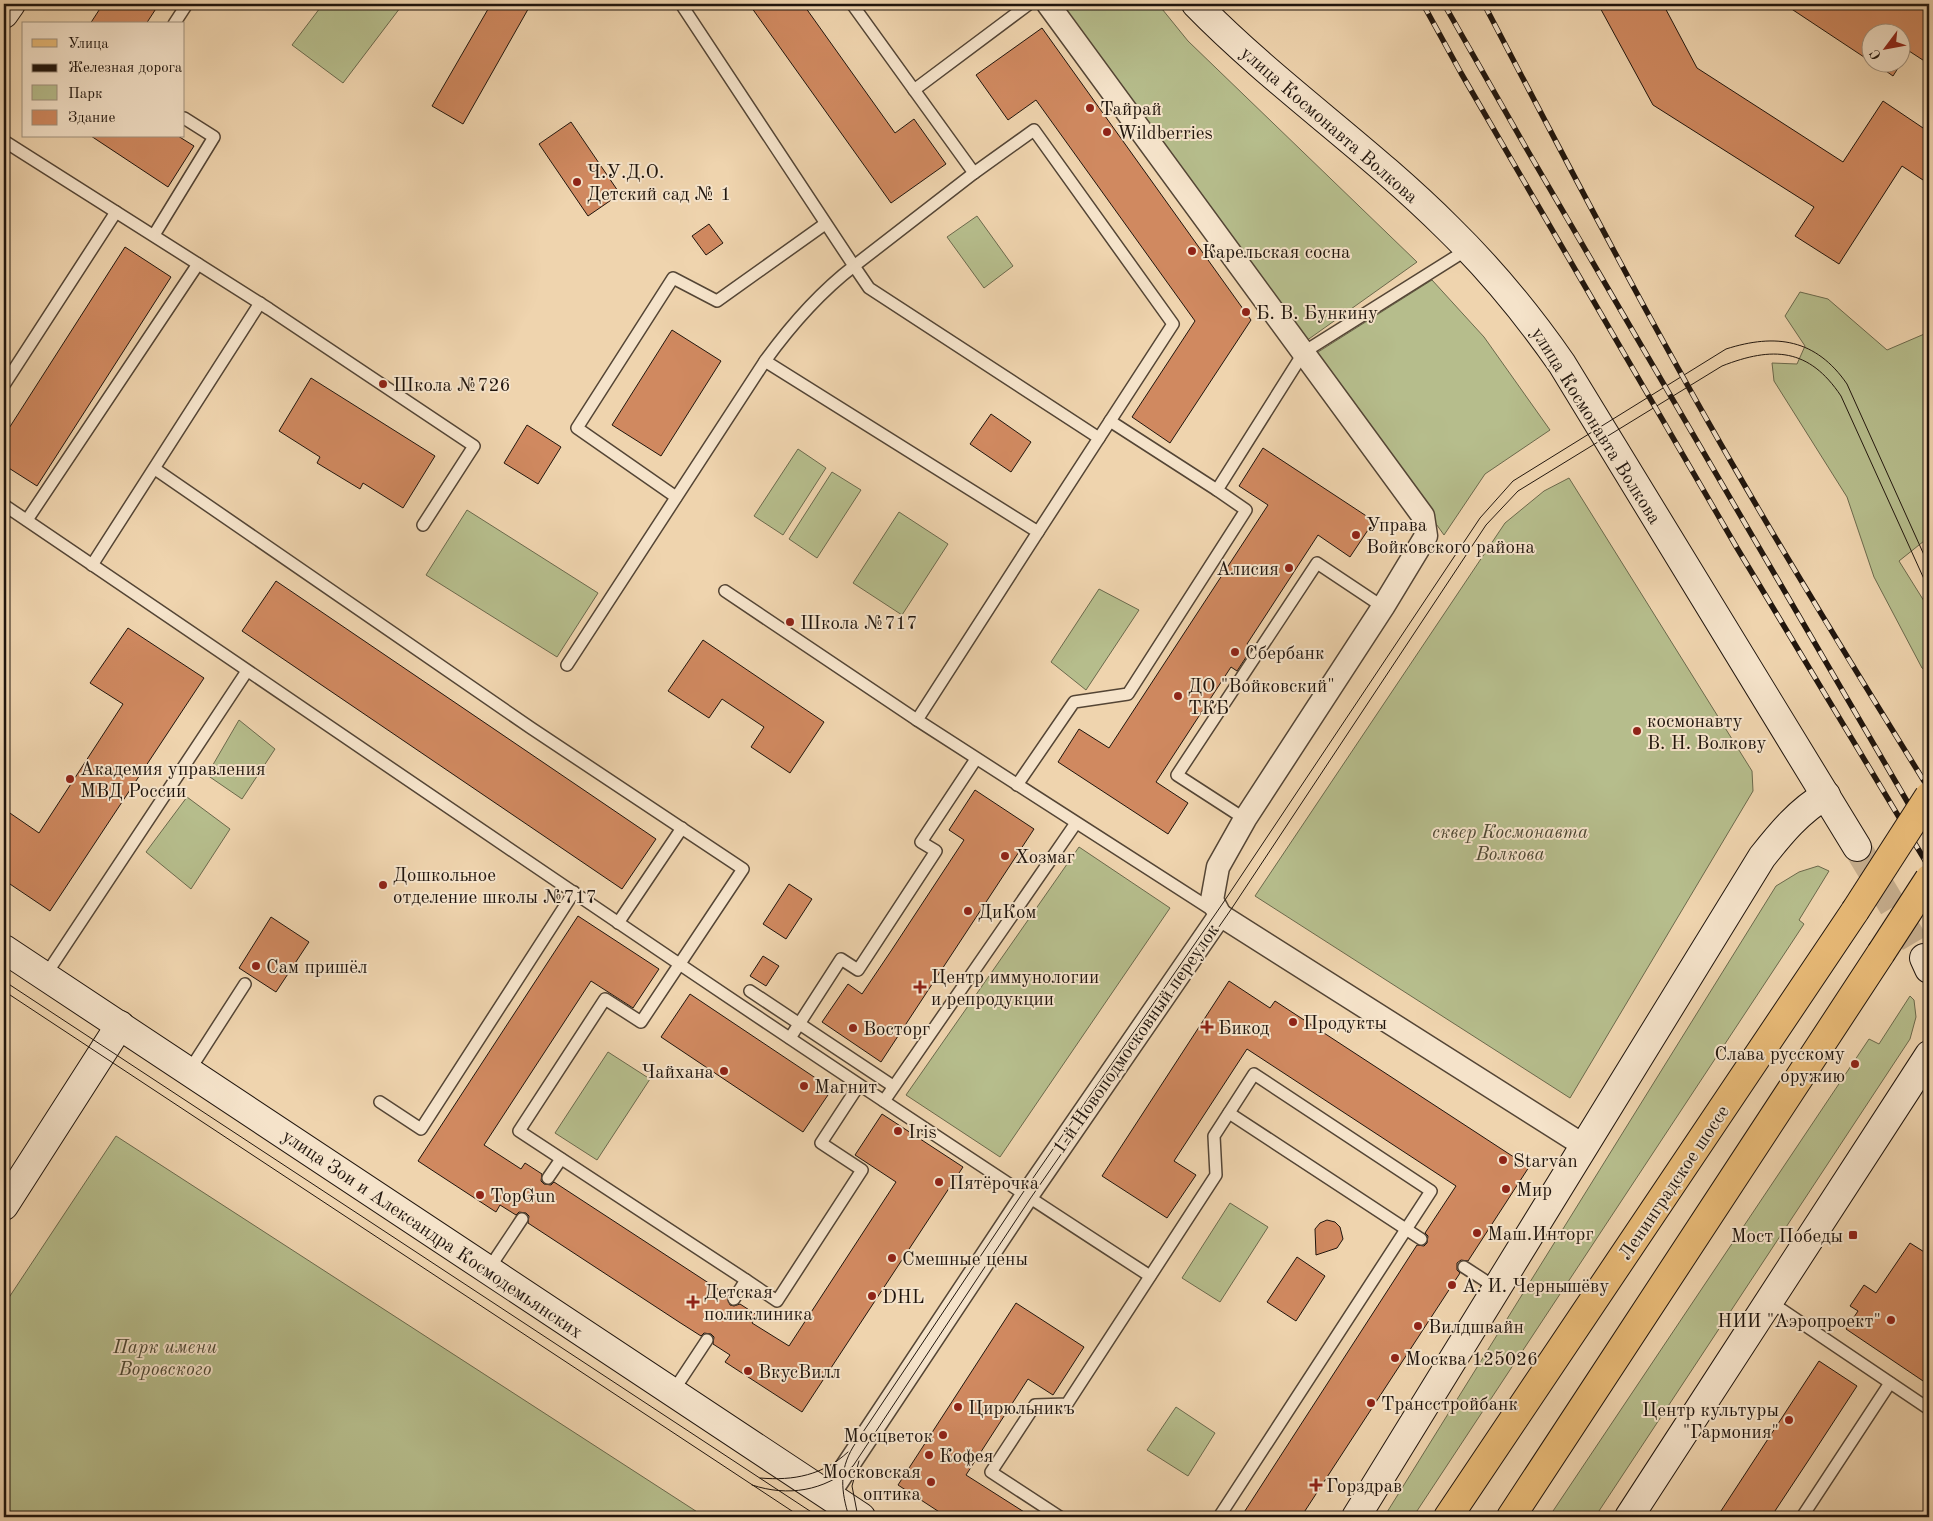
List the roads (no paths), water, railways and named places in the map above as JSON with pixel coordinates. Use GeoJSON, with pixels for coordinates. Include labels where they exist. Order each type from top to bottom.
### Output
{"type":"FeatureCollection","features":[{"type":"Feature","properties":{"kind":"main road"},"geometry":{"type":"LineString","coordinates":[[4,14],[11,4]]}},
{"type":"Feature","properties":{"kind":"main road","name":"улица Космонавта Волкова"},"geometry":{"type":"LineString","coordinates":[[1196,4],[1243,48],[1394,177],[1492,273],[1562,364],[1857,847]]}},
{"type":"Feature","properties":{"kind":"main road"},"geometry":{"type":"LineString","coordinates":[[1356,1517],[1586,1147],[1653,1033],[1762,857],[1788,825],[1810,804],[1826,795]]}},
{"type":"Feature","properties":{"kind":"main road","name":"Ленинградское шоссе"},"geometry":{"type":"LineString","coordinates":[[1448,1517],[1855,910],[1929,796]]}},
{"type":"Feature","properties":{"kind":"main road"},"geometry":{"type":"LineString","coordinates":[[1512,1517],[1929,879]]}},
{"type":"Feature","properties":{"kind":"main road","name":"улица Зои и Александра Космодемьянских"},"geometry":{"type":"LineString","coordinates":[[4,950],[861,1517]]}},
{"type":"Feature","properties":{"kind":"main road"},"geometry":{"type":"LineString","coordinates":[[4,1206],[120,1025]]}},
{"type":"Feature","properties":{"kind":"main road"},"geometry":{"type":"LineString","coordinates":[[1628,1517],[1928,1065]]}},
{"type":"Feature","properties":{"kind":"street"},"geometry":{"type":"LineString","coordinates":[[1048,4],[1304,352]]}},
{"type":"Feature","properties":{"kind":"street","name":"1-й Новоподмосковный переулок"},"geometry":{"type":"LineString","coordinates":[[828,1495],[1026,1196],[1220,915],[1212,900],[1218,867],[1244,819],[1383,607],[1426,536],[1423,516],[1304,352]]}},
{"type":"Feature","properties":{"kind":"street"},"geometry":{"type":"LineString","coordinates":[[1220,915],[1586,1147]]}},
{"type":"Feature","properties":{"kind":"lane"},"geometry":{"type":"LineString","coordinates":[[175,22],[187,4]]}},
{"type":"Feature","properties":{"kind":"lane"},"geometry":{"type":"LineString","coordinates":[[682,4],[869,288],[1099,438]]}},
{"type":"Feature","properties":{"kind":"lane"},"geometry":{"type":"LineString","coordinates":[[852,4],[974,173]]}},
{"type":"Feature","properties":{"kind":"lane"},"geometry":{"type":"LineString","coordinates":[[914,90],[1029,4]]}},
{"type":"Feature","properties":{"kind":"lane"},"geometry":{"type":"LineString","coordinates":[[154,236],[214,137],[185,119]]}},
{"type":"Feature","properties":{"kind":"lane"},"geometry":{"type":"LineString","coordinates":[[567,665],[765,361],[789,328],[829,285],[974,173],[1034,130],[1173,324],[917,720]]}},
{"type":"Feature","properties":{"kind":"lane"},"geometry":{"type":"LineString","coordinates":[[4,141],[260,303],[474,446],[423,525]]}},
{"type":"Feature","properties":{"kind":"lane"},"geometry":{"type":"LineString","coordinates":[[4,385],[116,212]]}},
{"type":"Feature","properties":{"kind":"lane"},"geometry":{"type":"LineString","coordinates":[[676,498],[577,428],[673,278],[717,301],[826,224]]}},
{"type":"Feature","properties":{"kind":"lane"},"geometry":{"type":"LineString","coordinates":[[1217,490],[1304,352],[1468,249]]}},
{"type":"Feature","properties":{"kind":"lane"},"geometry":{"type":"LineString","coordinates":[[27,520],[198,264]]}},
{"type":"Feature","properties":{"kind":"lane"},"geometry":{"type":"LineString","coordinates":[[92,565],[260,303]]}},
{"type":"Feature","properties":{"kind":"lane"},"geometry":{"type":"LineString","coordinates":[[765,361],[1038,532]]}},
{"type":"Feature","properties":{"kind":"lane"},"geometry":{"type":"LineString","coordinates":[[1017,785],[1074,702],[1128,694],[1246,510],[1110,421]]}},
{"type":"Feature","properties":{"kind":"lane"},"geometry":{"type":"LineString","coordinates":[[155,469],[531,728],[743,869],[641,1022],[605,998],[519,1131],[777,1301],[862,1170],[821,1143],[859,1084]]}},
{"type":"Feature","properties":{"kind":"lane"},"geometry":{"type":"LineString","coordinates":[[4,505],[618,923],[1026,1196],[1150,1276]]}},
{"type":"Feature","properties":{"kind":"lane"},"geometry":{"type":"LineString","coordinates":[[1244,819],[1177,774],[1317,563],[1383,607]]}},
{"type":"Feature","properties":{"kind":"lane"},"geometry":{"type":"LineString","coordinates":[[725,591],[976,759],[1220,915]]}},
{"type":"Feature","properties":{"kind":"lane"},"geometry":{"type":"LineString","coordinates":[[44,976],[247,670]]}},
{"type":"Feature","properties":{"kind":"lane"},"geometry":{"type":"LineString","coordinates":[[790,1038],[841,959],[858,970],[936,851],[921,842],[976,759]]}},
{"type":"Feature","properties":{"kind":"lane"},"geometry":{"type":"LineString","coordinates":[[884,1101],[1076,823]]}},
{"type":"Feature","properties":{"kind":"lane"},"geometry":{"type":"LineString","coordinates":[[618,923],[682,828]]}},
{"type":"Feature","properties":{"kind":"lane"},"geometry":{"type":"LineString","coordinates":[[380,1102],[421,1129],[574,892]]}},
{"type":"Feature","properties":{"kind":"lane"},"geometry":{"type":"LineString","coordinates":[[189,1071],[245,984]]}},
{"type":"Feature","properties":{"kind":"lane"},"geometry":{"type":"LineString","coordinates":[[750,991],[893,1086]]}},
{"type":"Feature","properties":{"kind":"lane"},"geometry":{"type":"LineString","coordinates":[[1060,1517],[991,1472],[1035,1405],[1068,1404],[1216,1174],[1214,1136],[1254,1074],[1431,1192],[1219,1517]]}},
{"type":"Feature","properties":{"kind":"lane"},"geometry":{"type":"LineString","coordinates":[[1229,1113],[1421,1239]]}},
{"type":"Feature","properties":{"kind":"lane"},"geometry":{"type":"LineString","coordinates":[[548,1178],[561,1159]]}},
{"type":"Feature","properties":{"kind":"lane"},"geometry":{"type":"LineString","coordinates":[[488,1270],[522,1219]]}},
{"type":"Feature","properties":{"kind":"lane"},"geometry":{"type":"LineString","coordinates":[[1464,1267],[1498,1288]]}},
{"type":"Feature","properties":{"kind":"lane"},"geometry":{"type":"LineString","coordinates":[[734,1299],[746,1280]]}},
{"type":"Feature","properties":{"kind":"lane"},"geometry":{"type":"LineString","coordinates":[[1770,1301],[1929,1409]]}},
{"type":"Feature","properties":{"kind":"lane"},"geometry":{"type":"LineString","coordinates":[[672,1393],[707,1340]]}},
{"type":"Feature","properties":{"kind":"lane"},"geometry":{"type":"LineString","coordinates":[[1802,1517],[1890,1383]]}},
{"type":"Feature","properties":{"kind":"tunnel"},"geometry":{"type":"LineString","coordinates":[[1857,847],[1924,958]]}},
{"type":"Feature","properties":{"kind":"tram line"},"geometry":{"type":"LineString","coordinates":[[849,1517],[844,1498],[843,1473],[853,1447],[1022,1194],[1223,903],[1480,518],[1513,481],[1726,349],[1762,341],[1794,344],[1822,357],[1847,384],[1929,566]]}},
{"type":"Feature","properties":{"kind":"tram line"},"geometry":{"type":"LineString","coordinates":[[752,1485],[779,1491],[805,1489],[830,1481],[853,1466],[1030,1199],[1232,908],[1486,525],[1518,491],[1722,366],[1758,356],[1774,354],[1789,356],[1803,360],[1816,368],[1829,380],[1841,396],[1929,590]]}},
{"type":"Feature","properties":{"kind":"tram line"},"geometry":{"type":"LineString","coordinates":[[4,981],[819,1517]]}},
{"type":"Feature","properties":{"kind":"tram line"},"geometry":{"type":"LineString","coordinates":[[4,991],[801,1517]]}},
{"type":"Feature","properties":{"kind":"tram line"},"geometry":{"type":"LineString","coordinates":[[760,1478],[773,1479],[807,1475],[828,1466],[848,1452]]}},
{"type":"Feature","properties":{"kind":"tram line"},"geometry":{"type":"LineString","coordinates":[[858,1517],[852,1486],[859,1461]]}},
{"type":"Feature","properties":{"kind":"railway"},"geometry":{"type":"LineString","coordinates":[[1423,4],[1461,73],[1737,548],[1929,867]]}},
{"type":"Feature","properties":{"kind":"railway"},"geometry":{"type":"LineString","coordinates":[[1444,4],[1929,839]]}},
{"type":"Feature","properties":{"kind":"railway"},"geometry":{"type":"LineString","coordinates":[[1484,4],[1606,237],[1701,410],[1806,589],[1929,789]]}},
{"type":"Feature","properties":{"kind":"place","name":"Тайрай"},"geometry":{"type":"Point","coordinates":[1090,108]}},
{"type":"Feature","properties":{"kind":"place","name":"Wildberries"},"geometry":{"type":"Point","coordinates":[1107,132]}},
{"type":"Feature","properties":{"kind":"place","name":"Ч.У.Д.О. Детский сад № 1"},"geometry":{"type":"Point","coordinates":[577,182]}},
{"type":"Feature","properties":{"kind":"place","name":"Карельская сосна"},"geometry":{"type":"Point","coordinates":[1192,251]}},
{"type":"Feature","properties":{"kind":"place","name":"Б. В. Бункину"},"geometry":{"type":"Point","coordinates":[1246,312]}},
{"type":"Feature","properties":{"kind":"place","name":"Школа №726"},"geometry":{"type":"Point","coordinates":[383,384]}},
{"type":"Feature","properties":{"kind":"place","name":"Управа Войковского района"},"geometry":{"type":"Point","coordinates":[1356,535]}},
{"type":"Feature","properties":{"kind":"place","name":"Алисия"},"geometry":{"type":"Point","coordinates":[1289,568]}},
{"type":"Feature","properties":{"kind":"place","name":"Школа №717"},"geometry":{"type":"Point","coordinates":[790,622]}},
{"type":"Feature","properties":{"kind":"place","name":"Сбербанк"},"geometry":{"type":"Point","coordinates":[1235,652]}},
{"type":"Feature","properties":{"kind":"place","name":"ДО \"Войковский\" ТКБ"},"geometry":{"type":"Point","coordinates":[1178,696]}},
{"type":"Feature","properties":{"kind":"place","name":"космонавту В. Н. Волкову"},"geometry":{"type":"Point","coordinates":[1637,731]}},
{"type":"Feature","properties":{"kind":"place","name":"Академия управления МВД России"},"geometry":{"type":"Point","coordinates":[70,779]}},
{"type":"Feature","properties":{"kind":"place","name":"Хозмаг"},"geometry":{"type":"Point","coordinates":[1005,856]}},
{"type":"Feature","properties":{"kind":"place","name":"Дошкольное отделение школы №717"},"geometry":{"type":"Point","coordinates":[383,885]}},
{"type":"Feature","properties":{"kind":"place","name":"ДиКом"},"geometry":{"type":"Point","coordinates":[968,911]}},
{"type":"Feature","properties":{"kind":"place","name":"Сам пришёл"},"geometry":{"type":"Point","coordinates":[256,966]}},
{"type":"Feature","properties":{"kind":"place","name":"Центр иммунологии и репродукции"},"geometry":{"type":"Point","coordinates":[920,987]}},
{"type":"Feature","properties":{"kind":"place","name":"Продукты"},"geometry":{"type":"Point","coordinates":[1293,1022]}},
{"type":"Feature","properties":{"kind":"place","name":"Бикод"},"geometry":{"type":"Point","coordinates":[1207,1027]}},
{"type":"Feature","properties":{"kind":"place","name":"Восторг"},"geometry":{"type":"Point","coordinates":[853,1028]}},
{"type":"Feature","properties":{"kind":"place","name":"Слава русскому оружию"},"geometry":{"type":"Point","coordinates":[1855,1064]}},
{"type":"Feature","properties":{"kind":"place","name":"Чайхана"},"geometry":{"type":"Point","coordinates":[724,1071]}},
{"type":"Feature","properties":{"kind":"place","name":"Магнит"},"geometry":{"type":"Point","coordinates":[804,1086]}},
{"type":"Feature","properties":{"kind":"place","name":"Iris"},"geometry":{"type":"Point","coordinates":[898,1131]}},
{"type":"Feature","properties":{"kind":"place","name":"Starvan"},"geometry":{"type":"Point","coordinates":[1503,1160]}},
{"type":"Feature","properties":{"kind":"place","name":"Пятёрочка"},"geometry":{"type":"Point","coordinates":[939,1182]}},
{"type":"Feature","properties":{"kind":"place","name":"Мир"},"geometry":{"type":"Point","coordinates":[1506,1189]}},
{"type":"Feature","properties":{"kind":"place","name":"TopGun"},"geometry":{"type":"Point","coordinates":[480,1195]}},
{"type":"Feature","properties":{"kind":"place","name":"Маш.Инторг"},"geometry":{"type":"Point","coordinates":[1477,1233]}},
{"type":"Feature","properties":{"kind":"place","name":"Мост Победы"},"geometry":{"type":"Point","coordinates":[1853,1235]}},
{"type":"Feature","properties":{"kind":"place","name":"Смешные цены"},"geometry":{"type":"Point","coordinates":[892,1258]}},
{"type":"Feature","properties":{"kind":"place","name":"А. И. Чернышёву"},"geometry":{"type":"Point","coordinates":[1452,1285]}},
{"type":"Feature","properties":{"kind":"place","name":"DHL"},"geometry":{"type":"Point","coordinates":[872,1296]}},
{"type":"Feature","properties":{"kind":"place","name":"Детская поликлиника"},"geometry":{"type":"Point","coordinates":[693,1302]}},
{"type":"Feature","properties":{"kind":"place","name":"НИИ \"Аэропроект\""},"geometry":{"type":"Point","coordinates":[1891,1320]}},
{"type":"Feature","properties":{"kind":"place","name":"Вилдшвайн"},"geometry":{"type":"Point","coordinates":[1418,1326]}},
{"type":"Feature","properties":{"kind":"place","name":"Москва 125026"},"geometry":{"type":"Point","coordinates":[1395,1358]}},
{"type":"Feature","properties":{"kind":"place","name":"ВкусВилл"},"geometry":{"type":"Point","coordinates":[748,1371]}},
{"type":"Feature","properties":{"kind":"place","name":"Трансстройбанк"},"geometry":{"type":"Point","coordinates":[1371,1403]}},
{"type":"Feature","properties":{"kind":"place","name":"Цирюльникъ"},"geometry":{"type":"Point","coordinates":[958,1407]}},
{"type":"Feature","properties":{"kind":"place","name":"Центр культуры \"Гармония\""},"geometry":{"type":"Point","coordinates":[1789,1420]}},
{"type":"Feature","properties":{"kind":"place","name":"Мосцветок"},"geometry":{"type":"Point","coordinates":[943,1435]}},
{"type":"Feature","properties":{"kind":"place","name":"Кофея"},"geometry":{"type":"Point","coordinates":[929,1455]}},
{"type":"Feature","properties":{"kind":"place","name":"Московская оптика"},"geometry":{"type":"Point","coordinates":[931,1482]}},
{"type":"Feature","properties":{"kind":"place","name":"Горздрав"},"geometry":{"type":"Point","coordinates":[1316,1485]}},
{"type":"Feature","properties":{"kind":"park label","name":"сквер Космонавта Волкова"},"geometry":{"type":"Point","coordinates":[1510,842]}},
{"type":"Feature","properties":{"kind":"park label","name":"Парк имени Воровского"},"geometry":{"type":"Point","coordinates":[165,1357]}}]}
